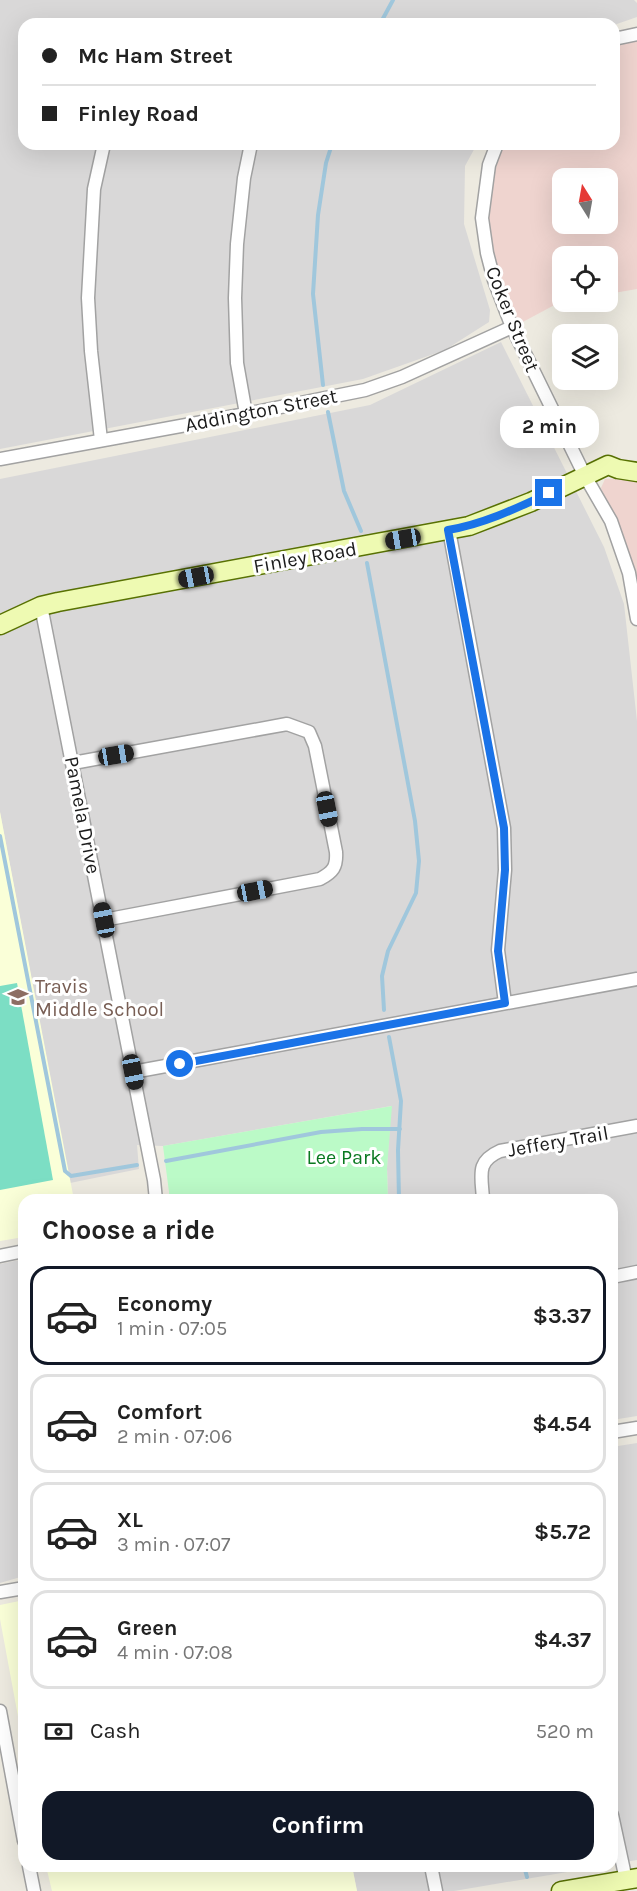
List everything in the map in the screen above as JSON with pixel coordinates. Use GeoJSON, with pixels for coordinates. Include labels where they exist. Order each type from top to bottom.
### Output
{"type":"FeatureCollection","features":[{"type":"Feature","properties":{"kind":"street"},"geometry":{"type":"LineString","coordinates":[[620,38],[637,34]]}},
{"type":"Feature","properties":{"kind":"street"},"geometry":{"type":"LineString","coordinates":[[101,440],[91,351],[88,298],[94,189],[103,150]]}},
{"type":"Feature","properties":{"kind":"street"},"geometry":{"type":"LineString","coordinates":[[246,414],[237,363],[235,298],[237,244],[250,150]]}},
{"type":"Feature","properties":{"kind":"street","name":"Coker Street"},"geometry":{"type":"LineString","coordinates":[[495,150],[489,165],[482,218],[491,271],[512,327],[585,476],[611,521],[629,573],[637,619]]}},
{"type":"Feature","properties":{"kind":"street","name":"Addington Street"},"geometry":{"type":"LineString","coordinates":[[0,459],[365,390],[402,377],[512,327]]}},
{"type":"Feature","properties":{"kind":"street","name":"Finley Road"},"geometry":{"type":"LineString","coordinates":[[0,625],[41,606],[469,526],[490,519],[608,465],[618,470],[637,472]]}},
{"type":"Feature","properties":{"kind":"street"},"geometry":{"type":"LineString","coordinates":[[448,530],[504,828],[505,870],[498,951],[505,1003]]}},
{"type":"Feature","properties":{"kind":"street","name":"Pamela Drive"},"geometry":{"type":"LineString","coordinates":[[41,606],[104,920],[155,1194]]}},
{"type":"Feature","properties":{"kind":"street"},"geometry":{"type":"LineString","coordinates":[[73,763],[287,724],[309,732],[315,746],[319,766],[337,862],[330,874],[320,879],[104,920]]}},
{"type":"Feature","properties":{"kind":"street"},"geometry":{"type":"LineString","coordinates":[[133,1072],[637,979]]}},
{"type":"Feature","properties":{"kind":"street","name":"Jeffery Trail"},"geometry":{"type":"LineString","coordinates":[[483,1194],[484,1162],[500,1151],[637,1126]]}},
{"type":"Feature","properties":{"kind":"street"},"geometry":{"type":"LineString","coordinates":[[0,1256],[18,1252]]}},
{"type":"Feature","properties":{"kind":"street"},"geometry":{"type":"LineString","coordinates":[[618,1276],[637,1272]]}},
{"type":"Feature","properties":{"kind":"street"},"geometry":{"type":"LineString","coordinates":[[618,1431],[637,1428]]}},
{"type":"Feature","properties":{"kind":"street"},"geometry":{"type":"LineString","coordinates":[[0,1592],[18,1589]]}},
{"type":"Feature","properties":{"kind":"street"},"geometry":{"type":"LineString","coordinates":[[0,1711],[18,1808]]}},
{"type":"Feature","properties":{"kind":"street"},"geometry":{"type":"LineString","coordinates":[[561,1891],[634,1880],[618,1833]]}},
{"type":"Feature","properties":{"kind":"street"},"geometry":{"type":"LineString","coordinates":[[29,1872],[34,1891]]}},
{"type":"Feature","properties":{"kind":"street"},"geometry":{"type":"LineString","coordinates":[[432,1872],[436,1891]]}},
{"type":"Feature","properties":{"kind":"shaded area"},"geometry":{"type":"Polygon","coordinates":[[[0,0],[634,0],[637,3],[637,17],[620,23],[620,18],[18,18],[18,150],[474,150],[465,166],[464,224],[490,310],[489,322],[445,350],[363,379],[0,449],[0,0]]]}},
{"type":"Feature","properties":{"kind":"shaded area"},"geometry":{"type":"Polygon","coordinates":[[[637,40],[637,289],[618,292],[618,246],[552,246],[552,306],[519,324],[502,288],[488,238],[490,185],[502,150],[620,150],[620,45],[637,40]]]}},
{"type":"Feature","properties":{"kind":"shaded area"},"geometry":{"type":"Polygon","coordinates":[[[501,342],[604,547],[624,604],[637,721],[637,1416],[618,1419],[618,1194],[388,1194],[391,1106],[163,1146],[137,1145],[139,1169],[70,1183],[0,812],[0,479],[370,405],[501,342]]]}},
{"type":"Feature","properties":{"kind":"shaded area"},"geometry":{"type":"Polygon","coordinates":[[[637,478],[637,597],[628,550],[601,488],[605,479],[637,478]]]}},
{"type":"Feature","properties":{"kind":"shaded area","name":"Travis Middle School"},"geometry":{"type":"Polygon","coordinates":[[[0,812],[73,1194],[18,1194],[18,1238],[0,1241],[0,812]]]}},
{"type":"Feature","properties":{"kind":"shaded area"},"geometry":{"type":"Polygon","coordinates":[[[18,1260],[18,1578],[0,1583],[0,1264],[18,1260]]]}},
{"type":"Feature","properties":{"kind":"shaded area"},"geometry":{"type":"Polygon","coordinates":[[[637,1443],[637,1860],[618,1863],[618,1446],[637,1443]]]}},
{"type":"Feature","properties":{"kind":"shaded area"},"geometry":{"type":"Polygon","coordinates":[[[18,1601],[18,1716],[0,1619],[0,1605],[18,1601]]]}},
{"type":"Feature","properties":{"kind":"shaded area"},"geometry":{"type":"Polygon","coordinates":[[[47,1872],[353,1872],[357,1891],[52,1891],[47,1872]]]}},
{"type":"Feature","properties":{"kind":"shaded area"},"geometry":{"type":"Polygon","coordinates":[[[353,1872],[567,1872],[454,1891],[357,1891],[353,1872]]]}},
{"type":"Feature","properties":{"kind":"green space"},"geometry":{"type":"Polygon","coordinates":[[[17,983],[53,1180],[0,1190],[0,986],[17,983]]]}},
{"type":"Feature","properties":{"kind":"green space","name":"Lee Park"},"geometry":{"type":"Polygon","coordinates":[[[392,1106],[387,1168],[388,1194],[169,1194],[163,1146],[392,1106]]]}},
{"type":"Feature","properties":{"kind":"waterway"},"geometry":{"type":"LineString","coordinates":[[383,18],[393,0]]}},
{"type":"Feature","properties":{"kind":"waterway"},"geometry":{"type":"LineString","coordinates":[[323,385],[313,294],[318,215],[330,150]]}},
{"type":"Feature","properties":{"kind":"waterway"},"geometry":{"type":"LineString","coordinates":[[328,412],[344,491],[361,531]]}},
{"type":"Feature","properties":{"kind":"waterway"},"geometry":{"type":"LineString","coordinates":[[367,563],[415,821],[419,861],[416,893],[388,951],[382,976],[384,1010]]}},
{"type":"Feature","properties":{"kind":"waterway"},"geometry":{"type":"LineString","coordinates":[[0,836],[65,1171],[71,1176],[137,1165]]}},
{"type":"Feature","properties":{"kind":"waterway"},"geometry":{"type":"LineString","coordinates":[[389,1037],[401,1101],[398,1150],[399,1194]]}},
{"type":"Feature","properties":{"kind":"waterway"},"geometry":{"type":"LineString","coordinates":[[166,1161],[321,1132],[400,1129]]}},
{"type":"Feature","properties":{"kind":"waterway"},"geometry":{"type":"LineString","coordinates":[[526,1872],[527,1877]]}},
{"type":"Feature","properties":{"kind":"place","name":"Travis Middle School"},"geometry":{"type":"Point","coordinates":[18,997]}},
{"type":"Feature","properties":{"kind":"route"},"geometry":{"type":"LineString","coordinates":[[180,1064],[505,1003],[498,951],[505,870],[504,828],[448,530],[490,519],[549,493]]}}]}
